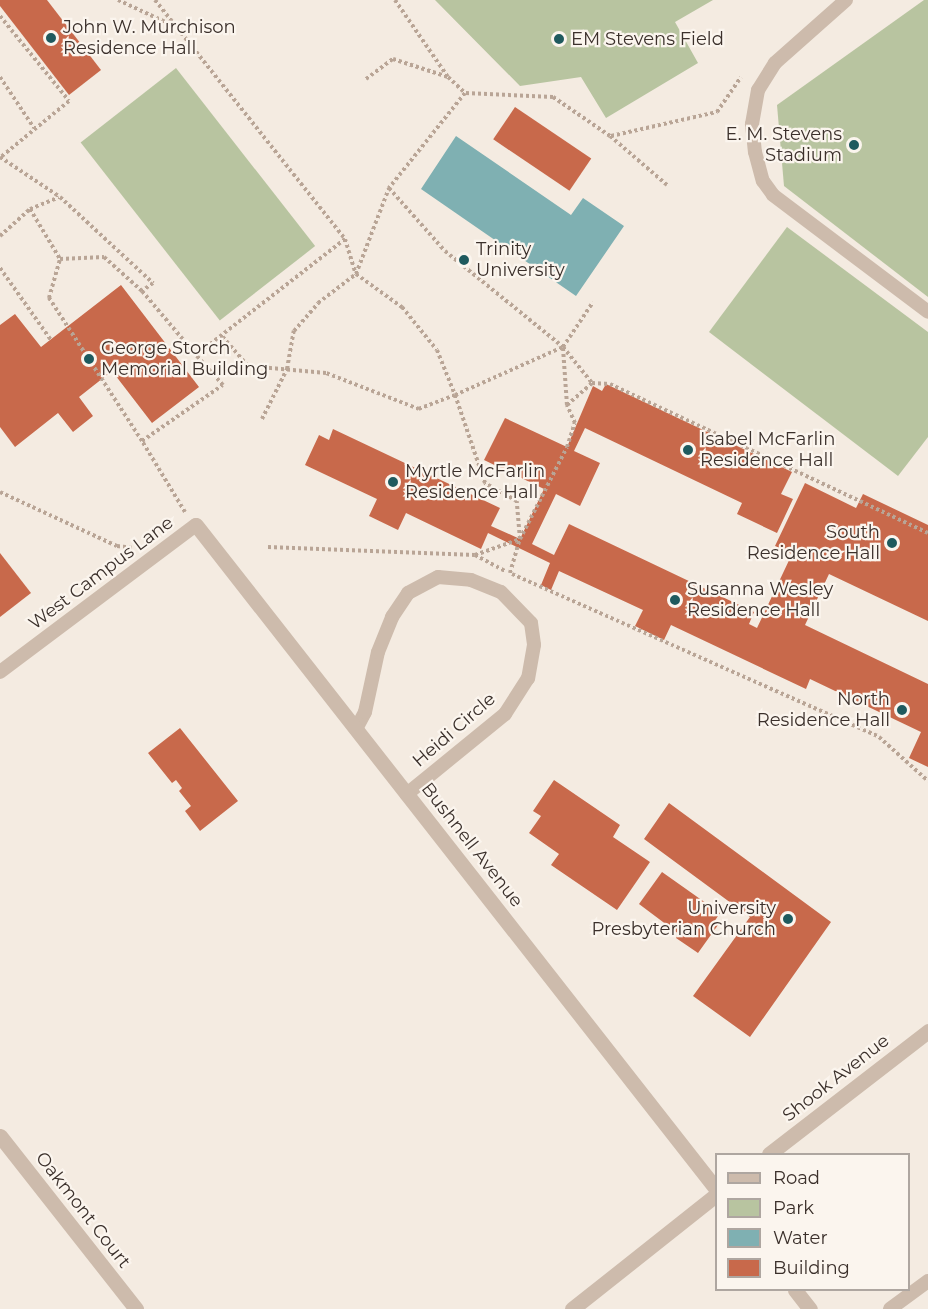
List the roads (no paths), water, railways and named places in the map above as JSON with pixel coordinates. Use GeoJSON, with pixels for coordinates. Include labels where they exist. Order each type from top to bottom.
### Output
{"type":"FeatureCollection","features":[{"type":"Feature","properties":{"kind":"street","name":"Bushnell Avenue"},"geometry":{"type":"LineString","coordinates":[[196,525],[715,1186]]}},
{"type":"Feature","properties":{"kind":"street","name":"Shook Avenue"},"geometry":{"type":"LineString","coordinates":[[772,1153],[928,1032]]}},
{"type":"Feature","properties":{"kind":"street","name":"Oakmont Court"},"geometry":{"type":"LineString","coordinates":[[0,1136],[136,1309]]}},
{"type":"Feature","properties":{"kind":"street"},"geometry":{"type":"LineString","coordinates":[[572,1309],[715,1197]]}},
{"type":"Feature","properties":{"kind":"street"},"geometry":{"type":"LineString","coordinates":[[796,1291],[810,1309]]}},
{"type":"Feature","properties":{"kind":"lane"},"geometry":{"type":"LineString","coordinates":[[846,0],[775,63],[758,90],[752,124],[760,171],[773,195],[928,312]]}},
{"type":"Feature","properties":{"kind":"lane","name":"West Campus Lane"},"geometry":{"type":"LineString","coordinates":[[0,672],[196,525]]}},
{"type":"Feature","properties":{"kind":"lane","name":"Heidi Circle"},"geometry":{"type":"LineString","coordinates":[[357,729],[365,712],[378,652],[392,616],[408,593],[438,577],[471,580],[501,592],[531,623],[534,645],[528,678],[505,714],[407,794]]}},
{"type":"Feature","properties":{"kind":"lane"},"geometry":{"type":"LineString","coordinates":[[890,1309],[928,1281]]}},
{"type":"Feature","properties":{"kind":"water"},"geometry":{"type":"Polygon","coordinates":[[[456,136],[571,215],[583,198],[624,226],[576,296],[421,189],[456,136]]]}},
{"type":"Feature","properties":{"kind":"place","name":"John W. Murchison Residence Hall"},"geometry":{"type":"Point","coordinates":[51,38]}},
{"type":"Feature","properties":{"kind":"place","name":"EM Stevens Field"},"geometry":{"type":"Point","coordinates":[559,39]}},
{"type":"Feature","properties":{"kind":"place","name":"E. M. Stevens Stadium"},"geometry":{"type":"Point","coordinates":[854,145]}},
{"type":"Feature","properties":{"kind":"place","name":"Trinity University"},"geometry":{"type":"Point","coordinates":[464,260]}},
{"type":"Feature","properties":{"kind":"place","name":"George Storch Memorial Building"},"geometry":{"type":"Point","coordinates":[89,359]}},
{"type":"Feature","properties":{"kind":"place","name":"Isabel McFarlin Residence Hall"},"geometry":{"type":"Point","coordinates":[688,450]}},
{"type":"Feature","properties":{"kind":"place","name":"Myrtle McFarlin Residence Hall"},"geometry":{"type":"Point","coordinates":[393,482]}},
{"type":"Feature","properties":{"kind":"place","name":"South Residence Hall"},"geometry":{"type":"Point","coordinates":[892,543]}},
{"type":"Feature","properties":{"kind":"place","name":"Susanna Wesley Residence Hall"},"geometry":{"type":"Point","coordinates":[675,600]}},
{"type":"Feature","properties":{"kind":"place","name":"North Residence Hall"},"geometry":{"type":"Point","coordinates":[902,710]}},
{"type":"Feature","properties":{"kind":"place","name":"University Presbyterian Church"},"geometry":{"type":"Point","coordinates":[788,919]}}]}
